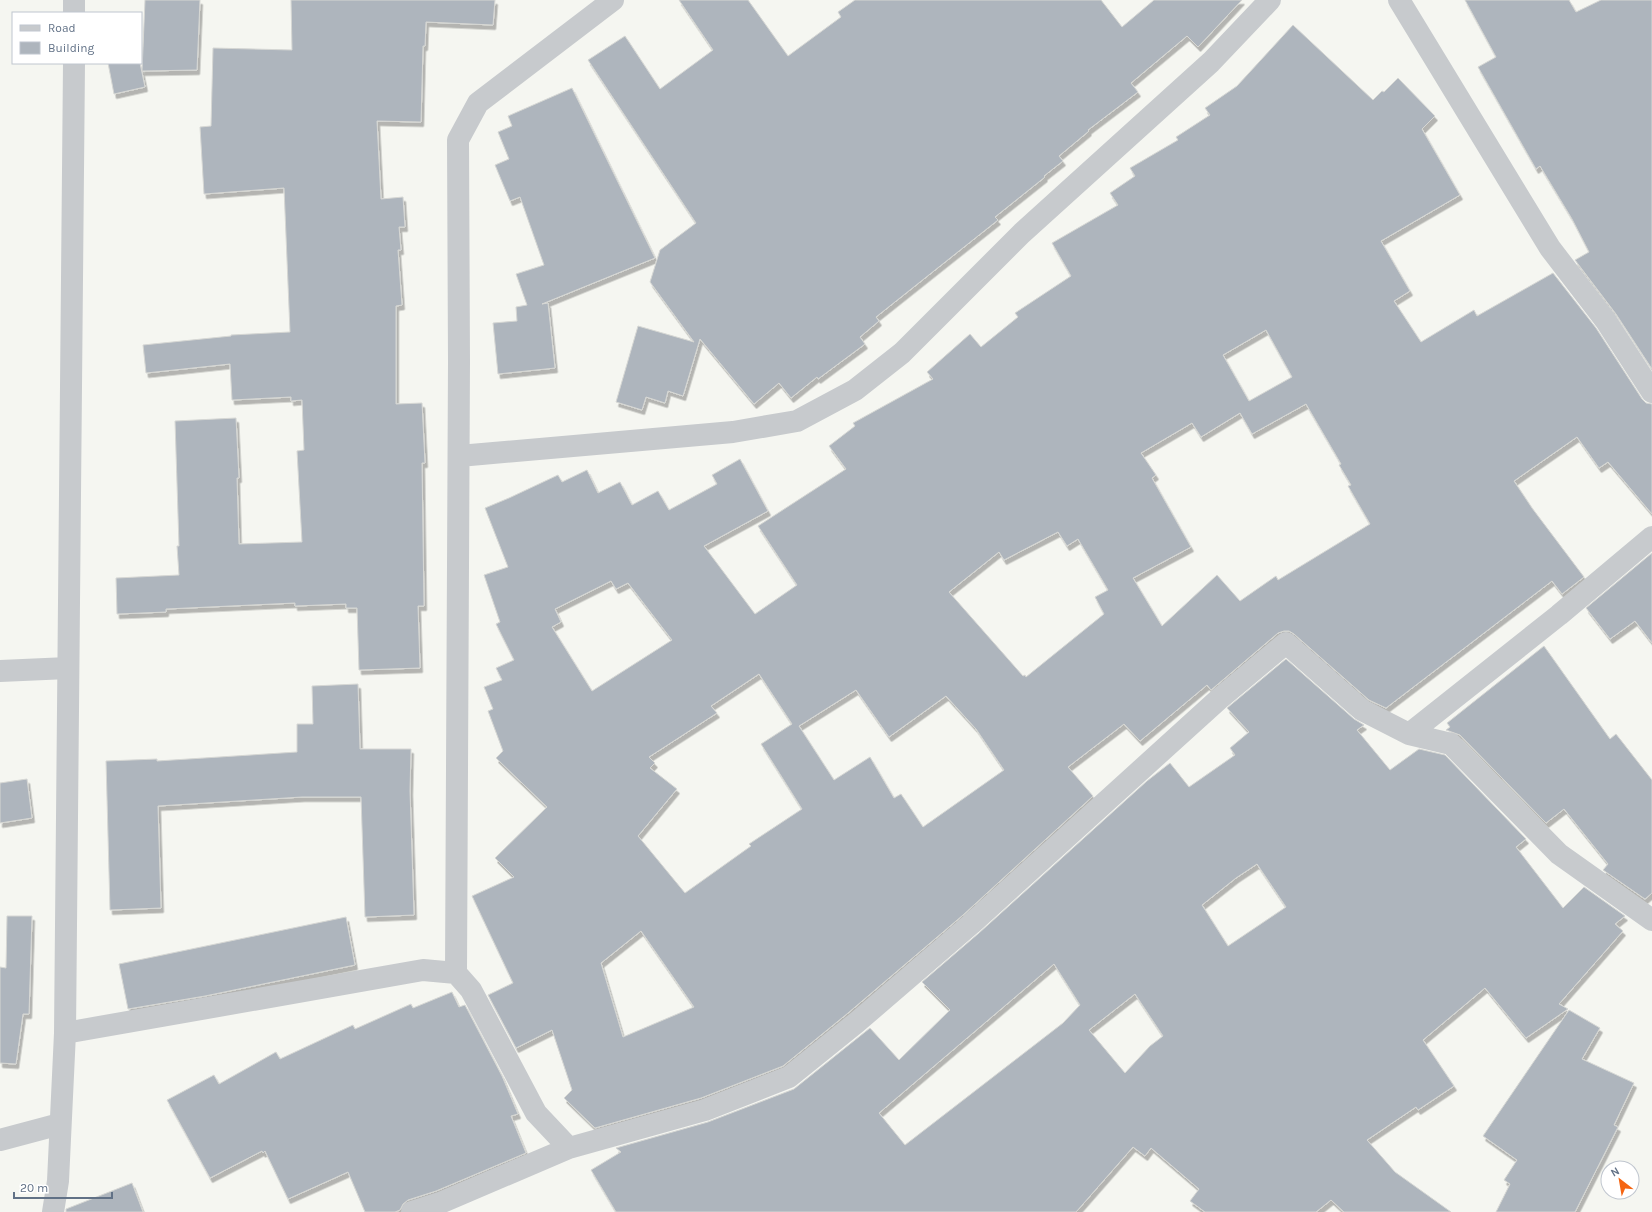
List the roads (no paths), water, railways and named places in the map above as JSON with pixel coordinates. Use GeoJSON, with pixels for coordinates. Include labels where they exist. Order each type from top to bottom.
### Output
{"type":"FeatureCollection","features":[{"type":"Feature","properties":{"kind":"street"},"geometry":{"type":"LineString","coordinates":[[74,0],[74,12]]}},
{"type":"Feature","properties":{"kind":"street"},"geometry":{"type":"LineString","coordinates":[[569,1148],[536,1113],[471,990],[456,973],[459,456],[458,140],[478,103],[612,0]]}},
{"type":"Feature","properties":{"kind":"street"},"geometry":{"type":"LineString","coordinates":[[459,456],[733,432],[796,421],[855,390],[902,353],[1022,233],[1211,62],[1270,0]]}},
{"type":"Feature","properties":{"kind":"street"},"geometry":{"type":"LineString","coordinates":[[1399,0],[1550,248],[1606,321],[1652,392]]}},
{"type":"Feature","properties":{"kind":"street"},"geometry":{"type":"LineString","coordinates":[[53,1212],[58,1181],[65,1033],[74,64]]}},
{"type":"Feature","properties":{"kind":"street"},"geometry":{"type":"LineString","coordinates":[[1409,734],[1559,615],[1652,537]]}},
{"type":"Feature","properties":{"kind":"street"},"geometry":{"type":"LineString","coordinates":[[412,1212],[440,1203],[569,1148],[705,1110],[789,1076],[856,1023],[965,929],[1219,699],[1286,643],[1362,710],[1409,734],[1451,744],[1560,854],[1652,920]]}},
{"type":"Feature","properties":{"kind":"street"},"geometry":{"type":"LineString","coordinates":[[0,671],[68,668]]}},
{"type":"Feature","properties":{"kind":"street"},"geometry":{"type":"LineString","coordinates":[[65,1033],[423,970],[456,973]]}},
{"type":"Feature","properties":{"kind":"street"},"geometry":{"type":"LineString","coordinates":[[0,1140],[60,1124]]}}]}
